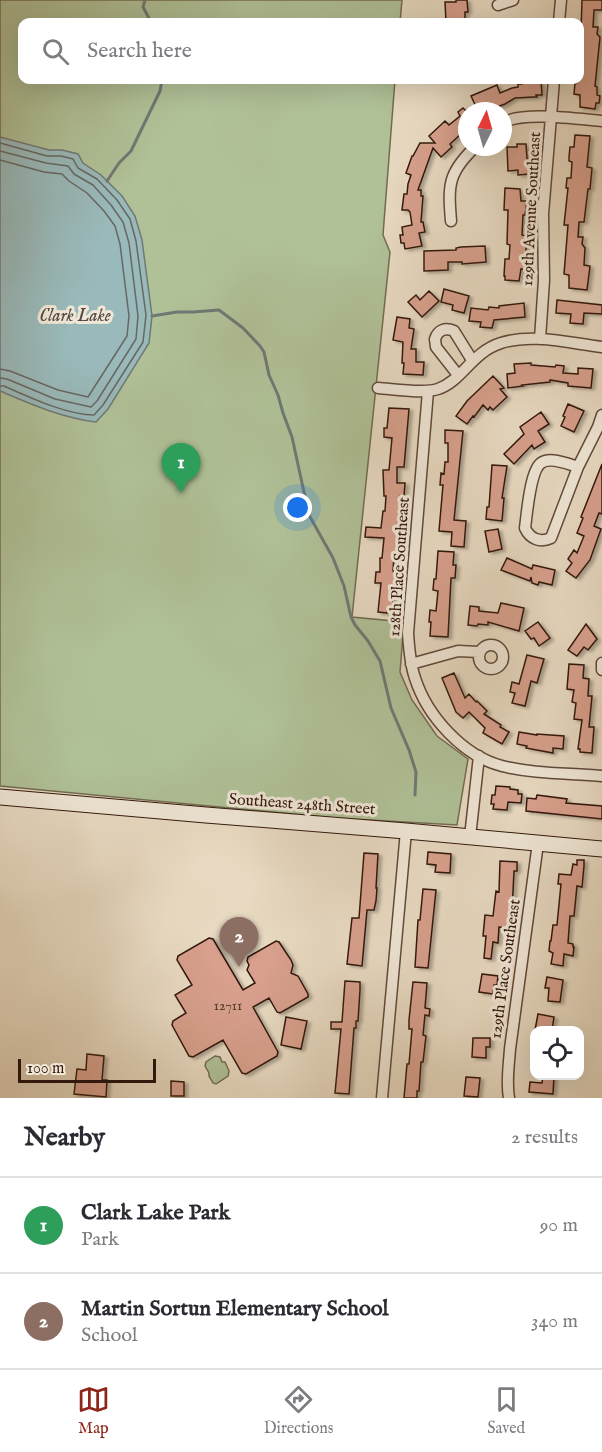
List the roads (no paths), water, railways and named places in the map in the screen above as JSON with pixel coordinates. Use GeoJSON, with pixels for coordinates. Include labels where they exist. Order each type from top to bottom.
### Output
{"type":"FeatureCollection","features":[{"type":"Feature","properties":{"kind":"street"},"geometry":{"type":"LineString","coordinates":[[498,5],[513,0]]}},
{"type":"Feature","properties":{"kind":"street"},"geometry":{"type":"LineString","coordinates":[[559,18],[561,0]]}},
{"type":"Feature","properties":{"kind":"street","name":"129th Avenue Southeast"},"geometry":{"type":"LineString","coordinates":[[540,339],[544,280],[543,214],[554,84]]}},
{"type":"Feature","properties":{"kind":"street"},"geometry":{"type":"LineString","coordinates":[[512,119],[518,117],[551,117],[602,121]]}},
{"type":"Feature","properties":{"kind":"street"},"geometry":{"type":"LineString","coordinates":[[451,221],[449,196],[452,176],[466,156]]}},
{"type":"Feature","properties":{"kind":"street"},"geometry":{"type":"LineString","coordinates":[[458,375],[436,347],[435,339],[439,332],[446,329],[457,333],[472,360]]}},
{"type":"Feature","properties":{"kind":"street"},"geometry":{"type":"LineString","coordinates":[[378,388],[428,391],[438,389],[447,385],[472,360],[490,347],[518,339],[540,339],[602,347]]}},
{"type":"Feature","properties":{"kind":"street","name":"128th Place Southeast"},"geometry":{"type":"LineString","coordinates":[[428,391],[408,633],[411,664],[424,701],[440,724],[458,741],[479,756],[500,765],[522,770],[602,776]]}},
{"type":"Feature","properties":{"kind":"street"},"geometry":{"type":"LineString","coordinates":[[578,467],[549,461],[541,463],[535,471],[525,528],[534,538],[543,541],[551,538],[578,467],[602,414]]}},
{"type":"Feature","properties":{"kind":"street"},"geometry":{"type":"LineString","coordinates":[[411,664],[458,651],[479,652]]}},
{"type":"Feature","properties":{"kind":"street"},"geometry":{"type":"LineString","coordinates":[[602,663],[602,670]]}},
{"type":"Feature","properties":{"kind":"street"},"geometry":{"type":"LineString","coordinates":[[470,837],[479,756]]}},
{"type":"Feature","properties":{"kind":"street","name":"Southeast 248th Street"},"geometry":{"type":"LineString","coordinates":[[0,797],[602,849]]}},
{"type":"Feature","properties":{"kind":"street"},"geometry":{"type":"LineString","coordinates":[[382,1098],[406,831]]}},
{"type":"Feature","properties":{"kind":"street","name":"129th Place Southeast"},"geometry":{"type":"LineString","coordinates":[[509,1098],[510,1049],[538,843]]}},
{"type":"Feature","properties":{"kind":"water","name":"Clark Lake"},"geometry":{"type":"Polygon","coordinates":[[[0,137],[49,150],[78,154],[83,163],[101,175],[122,196],[135,216],[142,240],[152,316],[149,343],[108,409],[96,422],[59,414],[0,391],[0,137]]]}},
{"type":"Feature","properties":{"kind":"waterway"},"geometry":{"type":"LineString","coordinates":[[145,0],[143,7],[149,18]]}},
{"type":"Feature","properties":{"kind":"waterway"},"geometry":{"type":"LineString","coordinates":[[107,181],[119,163],[131,151],[161,84]]}},
{"type":"Feature","properties":{"kind":"waterway"},"geometry":{"type":"LineString","coordinates":[[152,316],[219,310],[243,328],[264,352],[269,375],[292,437],[309,515],[333,558],[344,586],[351,617],[380,661],[391,708],[416,772],[415,795]]}},
{"type":"Feature","properties":{"kind":"place","name":"Clark Lake Park"},"geometry":{"type":"Point","coordinates":[181,493]}},
{"type":"Feature","properties":{"kind":"place","name":"Martin Sortun Elementary School"},"geometry":{"type":"Point","coordinates":[239,967]}}]}
